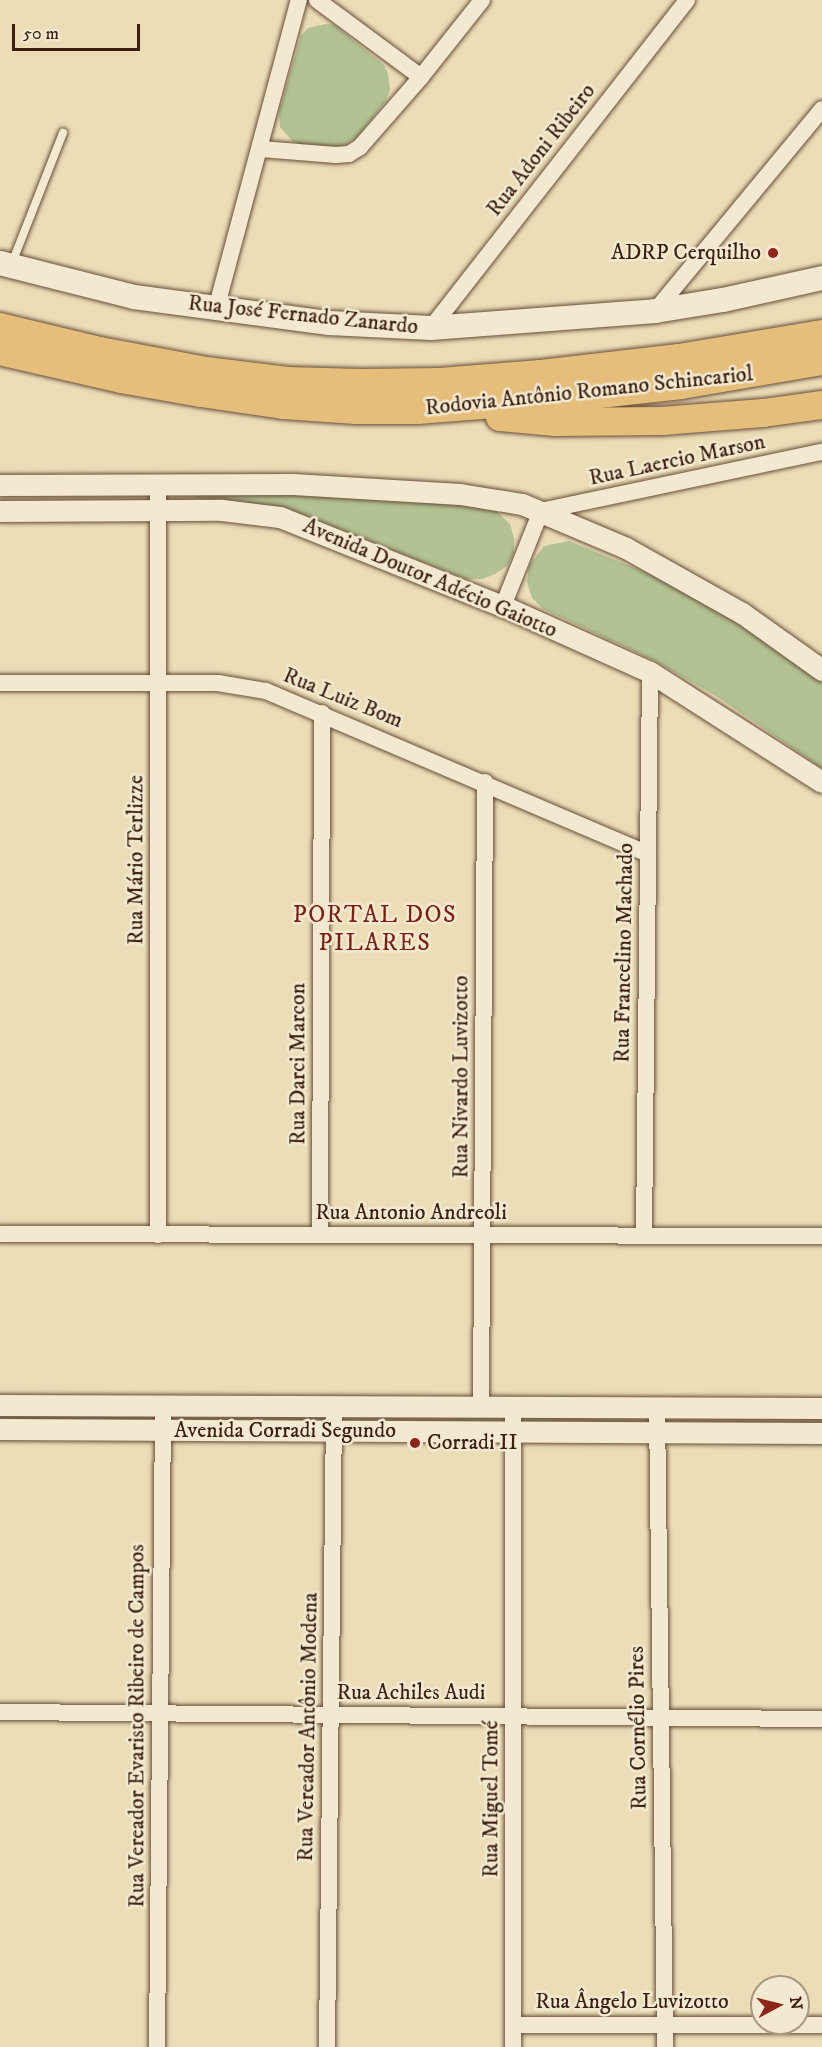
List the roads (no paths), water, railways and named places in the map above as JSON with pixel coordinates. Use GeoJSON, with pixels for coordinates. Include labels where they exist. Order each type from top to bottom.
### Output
{"type":"FeatureCollection","features":[{"type":"Feature","properties":{"kind":"highway","name":"Rodovia Antônio Romano Schincariol"},"geometry":{"type":"LineString","coordinates":[[0,327],[100,351],[206,371],[287,381],[362,383],[440,382],[552,372],[679,358],[822,334]]}},
{"type":"Feature","properties":{"kind":"highway","name":"Rodovia Antônio Romano Schincariol"},"geometry":{"type":"LineString","coordinates":[[0,351],[121,379],[272,403],[357,410],[417,410],[546,400],[681,385],[822,361]]}},
{"type":"Feature","properties":{"kind":"highway"},"geometry":{"type":"LineString","coordinates":[[417,410],[556,422],[662,421],[763,413],[822,405]]}},
{"type":"Feature","properties":{"kind":"main road","name":"Rua José Fernado Zanardo"},"geometry":{"type":"LineString","coordinates":[[6,265],[134,297],[328,323],[431,328],[655,311],[723,300],[822,278]]}},
{"type":"Feature","properties":{"kind":"street"},"geometry":{"type":"LineString","coordinates":[[216,309],[261,149],[298,0]]}},
{"type":"Feature","properties":{"kind":"street"},"geometry":{"type":"LineString","coordinates":[[317,0],[421,77]]}},
{"type":"Feature","properties":{"kind":"street"},"geometry":{"type":"LineString","coordinates":[[261,149],[336,155],[349,154],[360,147],[421,77],[482,0]]}},
{"type":"Feature","properties":{"kind":"street","name":"Rua Adoni Ribeiro"},"geometry":{"type":"LineString","coordinates":[[431,328],[687,0]]}},
{"type":"Feature","properties":{"kind":"street"},"geometry":{"type":"LineString","coordinates":[[655,311],[821,111]]}},
{"type":"Feature","properties":{"kind":"street","name":"Rua Laercio Marson"},"geometry":{"type":"LineString","coordinates":[[541,511],[822,452]]}},
{"type":"Feature","properties":{"kind":"street","name":"Avenida Doutor Adécio Gaiotto"},"geometry":{"type":"LineString","coordinates":[[0,485],[293,484],[460,494],[522,504],[626,548],[732,607],[822,670]]}},
{"type":"Feature","properties":{"kind":"street","name":"Rua Mário Terlizze"},"geometry":{"type":"LineString","coordinates":[[158,485],[158,1235]]}},
{"type":"Feature","properties":{"kind":"street","name":"Avenida Doutor Adécio Gaiotto"},"geometry":{"type":"LineString","coordinates":[[0,511],[222,510],[280,516],[503,606],[650,672],[822,782]]}},
{"type":"Feature","properties":{"kind":"street"},"geometry":{"type":"LineString","coordinates":[[503,606],[541,511]]}},
{"type":"Feature","properties":{"kind":"street","name":"Rua Francelino Machado"},"geometry":{"type":"LineString","coordinates":[[644,1236],[650,672]]}},
{"type":"Feature","properties":{"kind":"street","name":"Rua Luiz Bom"},"geometry":{"type":"LineString","coordinates":[[0,684],[246,686],[322,713],[648,854]]}},
{"type":"Feature","properties":{"kind":"street","name":"Rua Darci Marcon"},"geometry":{"type":"LineString","coordinates":[[320,1235],[322,713]]}},
{"type":"Feature","properties":{"kind":"street","name":"Rua Nivardo Luvizotto"},"geometry":{"type":"LineString","coordinates":[[482,1407],[485,782]]}},
{"type":"Feature","properties":{"kind":"street","name":"Rua Antonio Andreoli"},"geometry":{"type":"LineString","coordinates":[[0,1234],[822,1236]]}},
{"type":"Feature","properties":{"kind":"street","name":"Avenida Corradi Segundo"},"geometry":{"type":"LineString","coordinates":[[0,1405],[822,1408]]}},
{"type":"Feature","properties":{"kind":"street","name":"Rua Vereador Evaristo Ribeiro de Campos"},"geometry":{"type":"LineString","coordinates":[[157,2047],[163,1406]]}},
{"type":"Feature","properties":{"kind":"street","name":"Rua Vereador Antônio Modena"},"geometry":{"type":"LineString","coordinates":[[327,2047],[334,1407]]}},
{"type":"Feature","properties":{"kind":"street","name":"Rua Miguel Tomé"},"geometry":{"type":"LineString","coordinates":[[513,1407],[513,2047]]}},
{"type":"Feature","properties":{"kind":"street","name":"Rua Cornélio Pires"},"geometry":{"type":"LineString","coordinates":[[657,1407],[665,2047]]}},
{"type":"Feature","properties":{"kind":"street","name":"Avenida Corradi Segundo"},"geometry":{"type":"LineString","coordinates":[[0,1429],[822,1433]]}},
{"type":"Feature","properties":{"kind":"street","name":"Rua Achiles Audi"},"geometry":{"type":"LineString","coordinates":[[0,1712],[822,1719]]}},
{"type":"Feature","properties":{"kind":"street","name":"Rua Ângelo Luvizotto"},"geometry":{"type":"LineString","coordinates":[[513,2025],[822,2025]]}},
{"type":"Feature","properties":{"kind":"lane"},"geometry":{"type":"LineString","coordinates":[[6,265],[63,133]]}},
{"type":"Feature","properties":{"kind":"place","name":"ADRP Cerquilho"},"geometry":{"type":"Point","coordinates":[773,253]}},
{"type":"Feature","properties":{"kind":"place","name":"Corradi II"},"geometry":{"type":"Point","coordinates":[415,1443]}},
{"type":"Feature","properties":{"kind":"district","name":"PORTAL DOS PILARES"},"geometry":{"type":"Point","coordinates":[375,930]}}]}
